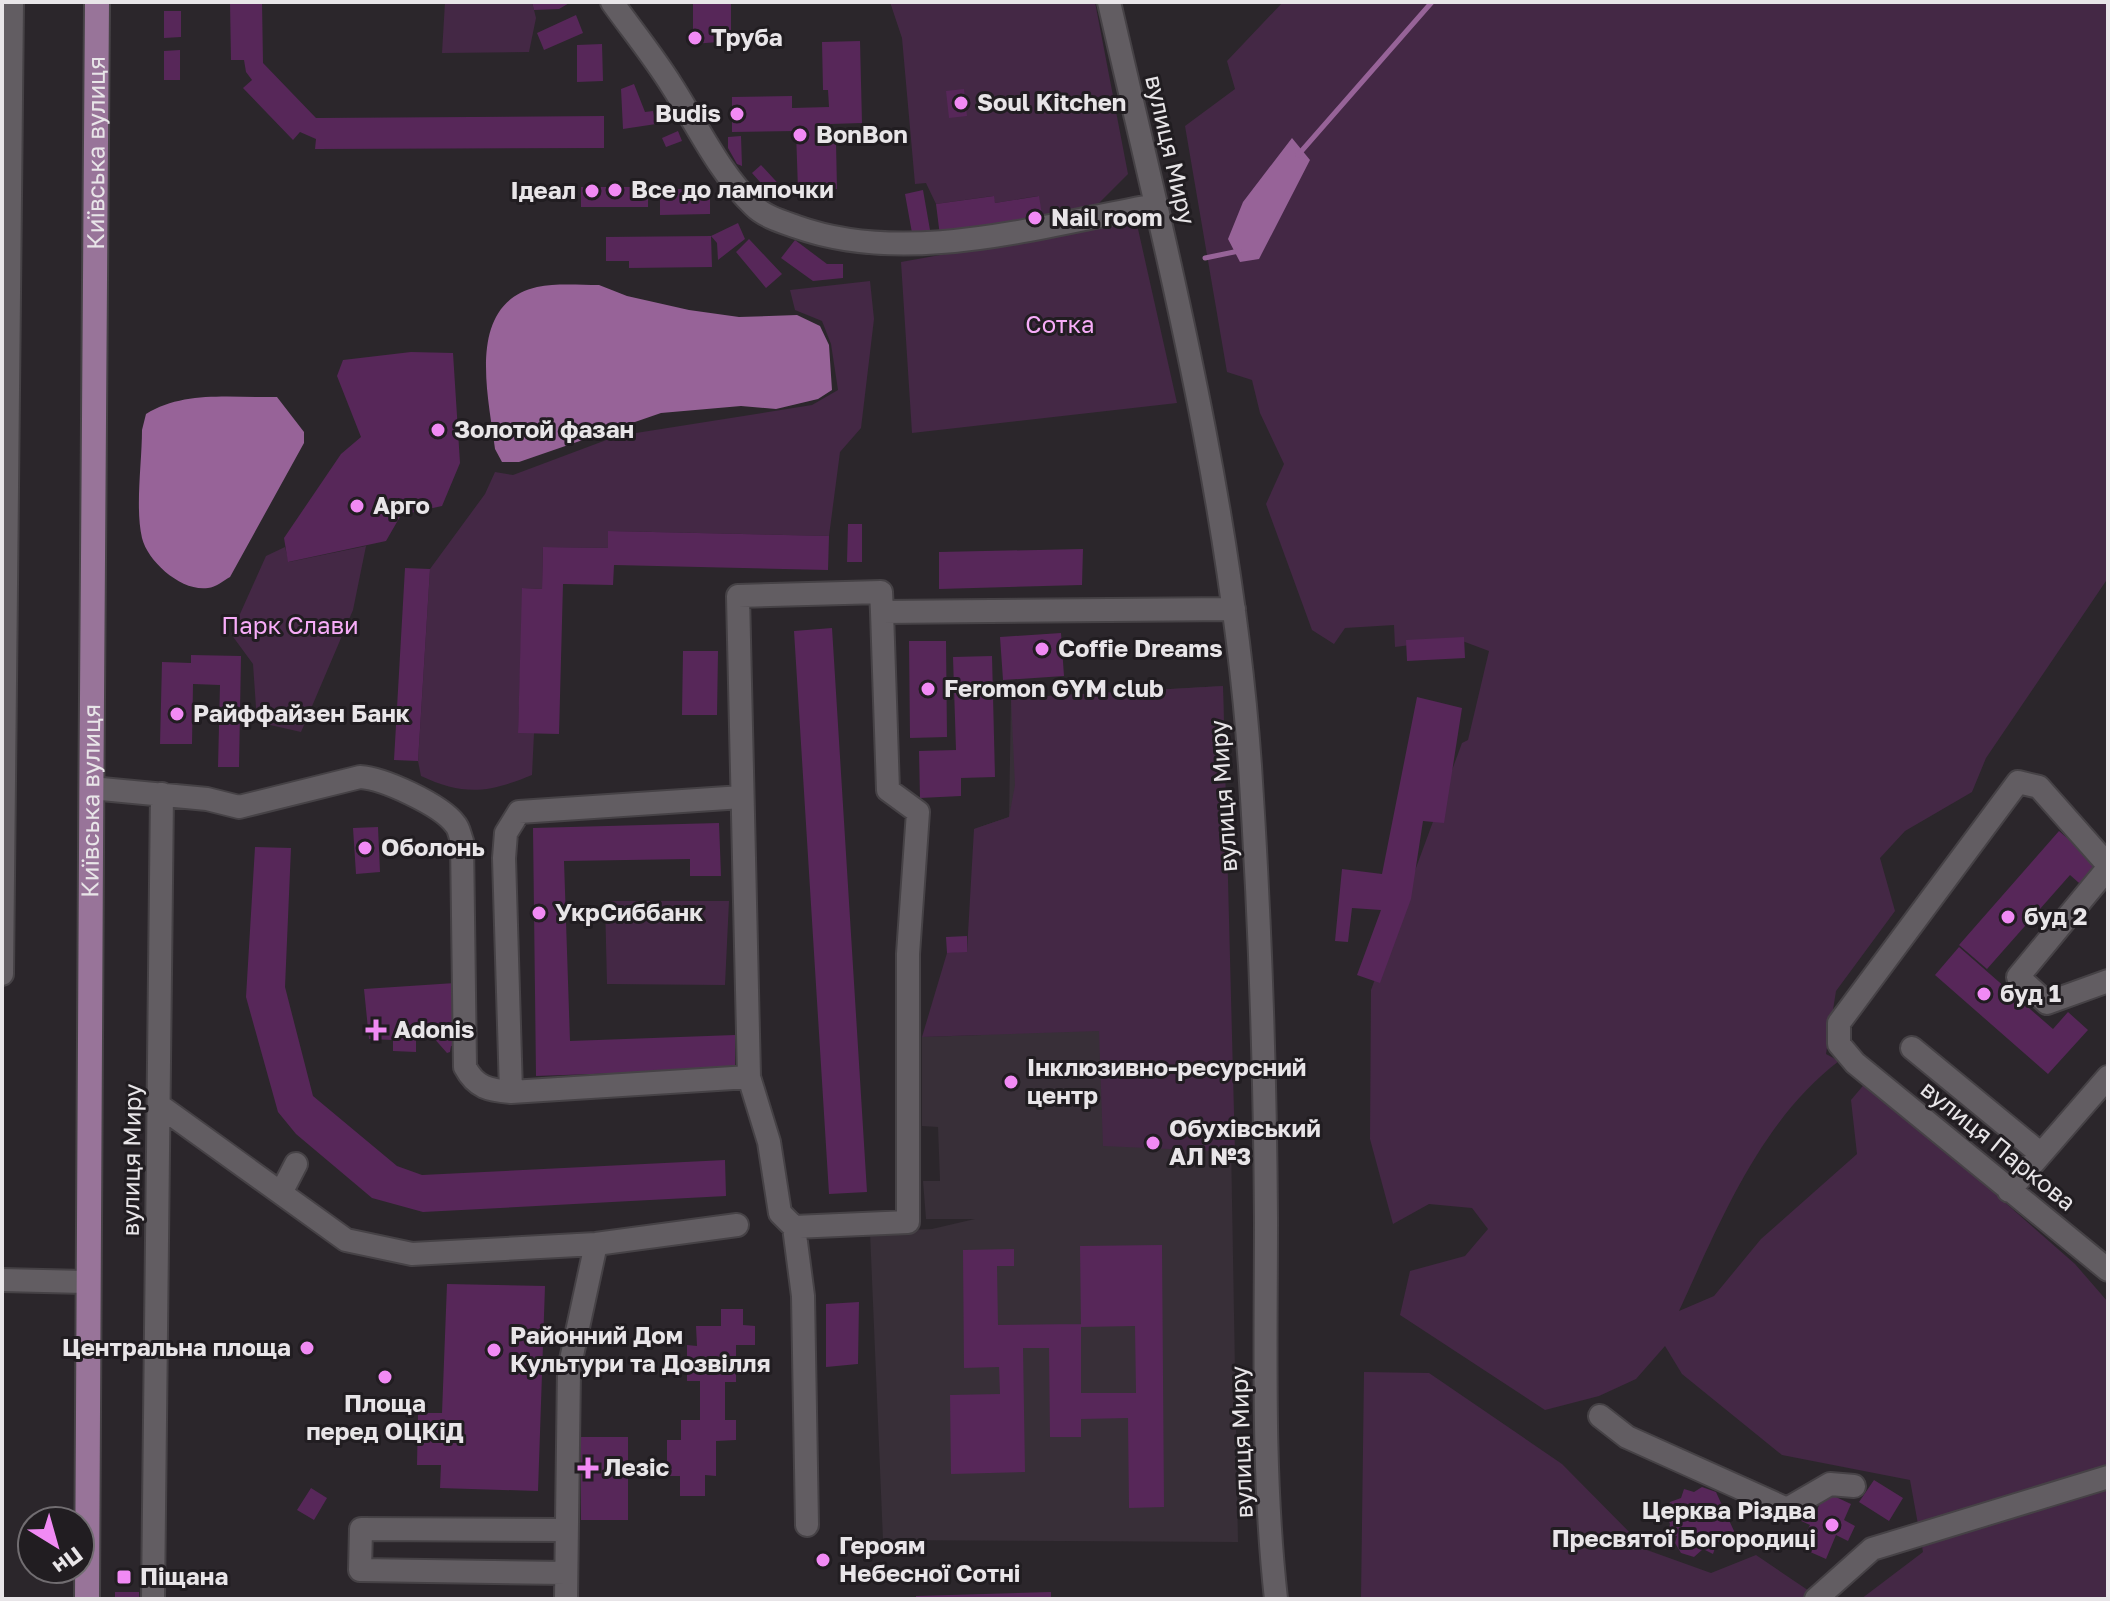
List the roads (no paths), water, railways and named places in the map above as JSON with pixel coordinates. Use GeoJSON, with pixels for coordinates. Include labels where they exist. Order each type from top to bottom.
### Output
{"type":"FeatureCollection","features":[{"type":"Feature","properties":{"kind":"main road","name":"Київська вулиця"},"geometry":{"type":"LineString","coordinates":[[87,1599],[85,1282],[98,376],[97,2]]}},
{"type":"Feature","properties":{"kind":"street"},"geometry":{"type":"LineString","coordinates":[[2,974],[12,2]]}},
{"type":"Feature","properties":{"kind":"street"},"geometry":{"type":"LineString","coordinates":[[612,2],[755,207],[774,218],[839,240],[943,243],[1156,205]]}},
{"type":"Feature","properties":{"kind":"street","name":"вулиця Миру"},"geometry":{"type":"LineString","coordinates":[[1109,2],[1205,421],[1234,609],[1249,761],[1258,913],[1266,1218],[1264,1302],[1271,1551],[1276,1599]]}},
{"type":"Feature","properties":{"kind":"street"},"geometry":{"type":"LineString","coordinates":[[794,1227],[908,1222],[908,954],[918,812],[888,790],[881,592],[738,596],[749,1077],[769,1142],[780,1213],[794,1227],[803,1296],[807,1525]]}},
{"type":"Feature","properties":{"kind":"street"},"geometry":{"type":"LineString","coordinates":[[882,612],[1234,609]]}},
{"type":"Feature","properties":{"kind":"street"},"geometry":{"type":"LineString","coordinates":[[91,788],[207,799],[239,807],[360,777],[373,778],[440,811],[456,824],[462,841],[465,1067],[472,1082],[487,1090],[511,1092],[749,1077]]}},
{"type":"Feature","properties":{"kind":"street","name":"вулиця Паркова"},"geometry":{"type":"LineString","coordinates":[[2108,866],[2039,787],[2018,782],[1839,1023],[1839,1044],[1855,1063],[2108,1270]]}},
{"type":"Feature","properties":{"kind":"street","name":"вулиця Миру"},"geometry":{"type":"LineString","coordinates":[[153,1599],[162,794]]}},
{"type":"Feature","properties":{"kind":"street"},"geometry":{"type":"LineString","coordinates":[[511,1092],[504,858],[506,833],[519,812],[742,797]]}},
{"type":"Feature","properties":{"kind":"street"},"geometry":{"type":"LineString","coordinates":[[2108,866],[2018,977],[2047,1003],[2108,981]]}},
{"type":"Feature","properties":{"kind":"street"},"geometry":{"type":"LineString","coordinates":[[1912,1048],[2041,1154]]}},
{"type":"Feature","properties":{"kind":"street"},"geometry":{"type":"LineString","coordinates":[[2009,1191],[2108,1077]]}},
{"type":"Feature","properties":{"kind":"street"},"geometry":{"type":"LineString","coordinates":[[160,1106],[346,1240],[412,1254],[596,1244],[737,1225]]}},
{"type":"Feature","properties":{"kind":"street"},"geometry":{"type":"LineString","coordinates":[[281,1193],[296,1164]]}},
{"type":"Feature","properties":{"kind":"street"},"geometry":{"type":"LineString","coordinates":[[566,1599],[569,1369],[596,1244]]}},
{"type":"Feature","properties":{"kind":"street"},"geometry":{"type":"LineString","coordinates":[[2,1280],[85,1282]]}},
{"type":"Feature","properties":{"kind":"street"},"geometry":{"type":"LineString","coordinates":[[1600,1416],[1627,1437],[1787,1509],[1830,1484],[1854,1486]]}},
{"type":"Feature","properties":{"kind":"street"},"geometry":{"type":"LineString","coordinates":[[1816,1599],[1872,1549],[2108,1477]]}},
{"type":"Feature","properties":{"kind":"street"},"geometry":{"type":"LineString","coordinates":[[566,1530],[361,1529],[360,1570],[566,1573]]}},
{"type":"Feature","properties":{"kind":"waterway"},"geometry":{"type":"LineString","coordinates":[[1298,155],[1432,2]]}},
{"type":"Feature","properties":{"kind":"waterway"},"geometry":{"type":"LineString","coordinates":[[1205,258],[1239,251]]}},
{"type":"Feature","properties":{"kind":"place","name":"Труба"},"geometry":{"type":"Point","coordinates":[695,38]}},
{"type":"Feature","properties":{"kind":"place","name":"Soul Kitchen"},"geometry":{"type":"Point","coordinates":[961,103]}},
{"type":"Feature","properties":{"kind":"place","name":"Budis"},"geometry":{"type":"Point","coordinates":[737,114]}},
{"type":"Feature","properties":{"kind":"place","name":"BonBon"},"geometry":{"type":"Point","coordinates":[800,135]}},
{"type":"Feature","properties":{"kind":"place","name":"Все до лампочки"},"geometry":{"type":"Point","coordinates":[615,190]}},
{"type":"Feature","properties":{"kind":"place","name":"Ідеал"},"geometry":{"type":"Point","coordinates":[592,191]}},
{"type":"Feature","properties":{"kind":"place","name":"Nail room"},"geometry":{"type":"Point","coordinates":[1035,218]}},
{"type":"Feature","properties":{"kind":"place","name":"Золотой фазан"},"geometry":{"type":"Point","coordinates":[438,430]}},
{"type":"Feature","properties":{"kind":"place","name":"Арго"},"geometry":{"type":"Point","coordinates":[357,506]}},
{"type":"Feature","properties":{"kind":"place","name":"Coffie Dreams"},"geometry":{"type":"Point","coordinates":[1042,649]}},
{"type":"Feature","properties":{"kind":"place","name":"Feromon GYM club"},"geometry":{"type":"Point","coordinates":[928,689]}},
{"type":"Feature","properties":{"kind":"place","name":"Райффайзен Банк"},"geometry":{"type":"Point","coordinates":[177,714]}},
{"type":"Feature","properties":{"kind":"place","name":"Оболонь"},"geometry":{"type":"Point","coordinates":[365,848]}},
{"type":"Feature","properties":{"kind":"place","name":"УкрСиббанк"},"geometry":{"type":"Point","coordinates":[539,913]}},
{"type":"Feature","properties":{"kind":"place","name":"буд 2"},"geometry":{"type":"Point","coordinates":[2008,917]}},
{"type":"Feature","properties":{"kind":"place","name":"буд 1"},"geometry":{"type":"Point","coordinates":[1984,994]}},
{"type":"Feature","properties":{"kind":"place","name":"Adonis"},"geometry":{"type":"Point","coordinates":[376,1030]}},
{"type":"Feature","properties":{"kind":"place","name":"Інклюзивно-ресурсний центр"},"geometry":{"type":"Point","coordinates":[1011,1082]}},
{"type":"Feature","properties":{"kind":"place","name":"Обухівський АЛ №3"},"geometry":{"type":"Point","coordinates":[1153,1143]}},
{"type":"Feature","properties":{"kind":"place","name":"Центральна площа"},"geometry":{"type":"Point","coordinates":[307,1348]}},
{"type":"Feature","properties":{"kind":"place","name":"Районний Дом Культури та Дозвілля"},"geometry":{"type":"Point","coordinates":[494,1350]}},
{"type":"Feature","properties":{"kind":"place","name":"Площа перед ОЦКіД"},"geometry":{"type":"Point","coordinates":[385,1377]}},
{"type":"Feature","properties":{"kind":"place","name":"Лезіс"},"geometry":{"type":"Point","coordinates":[588,1468]}},
{"type":"Feature","properties":{"kind":"place","name":"Церква Різдва Пресвятої Богородиці"},"geometry":{"type":"Point","coordinates":[1832,1525]}},
{"type":"Feature","properties":{"kind":"place","name":"Героям Небесної Сотні"},"geometry":{"type":"Point","coordinates":[823,1560]}},
{"type":"Feature","properties":{"kind":"place","name":"Піщана"},"geometry":{"type":"Point","coordinates":[124,1577]}},
{"type":"Feature","properties":{"kind":"park label","name":"Сотка"},"geometry":{"type":"Point","coordinates":[1060,325]}},
{"type":"Feature","properties":{"kind":"park label","name":"Парк Слави"},"geometry":{"type":"Point","coordinates":[290,626]}}]}
